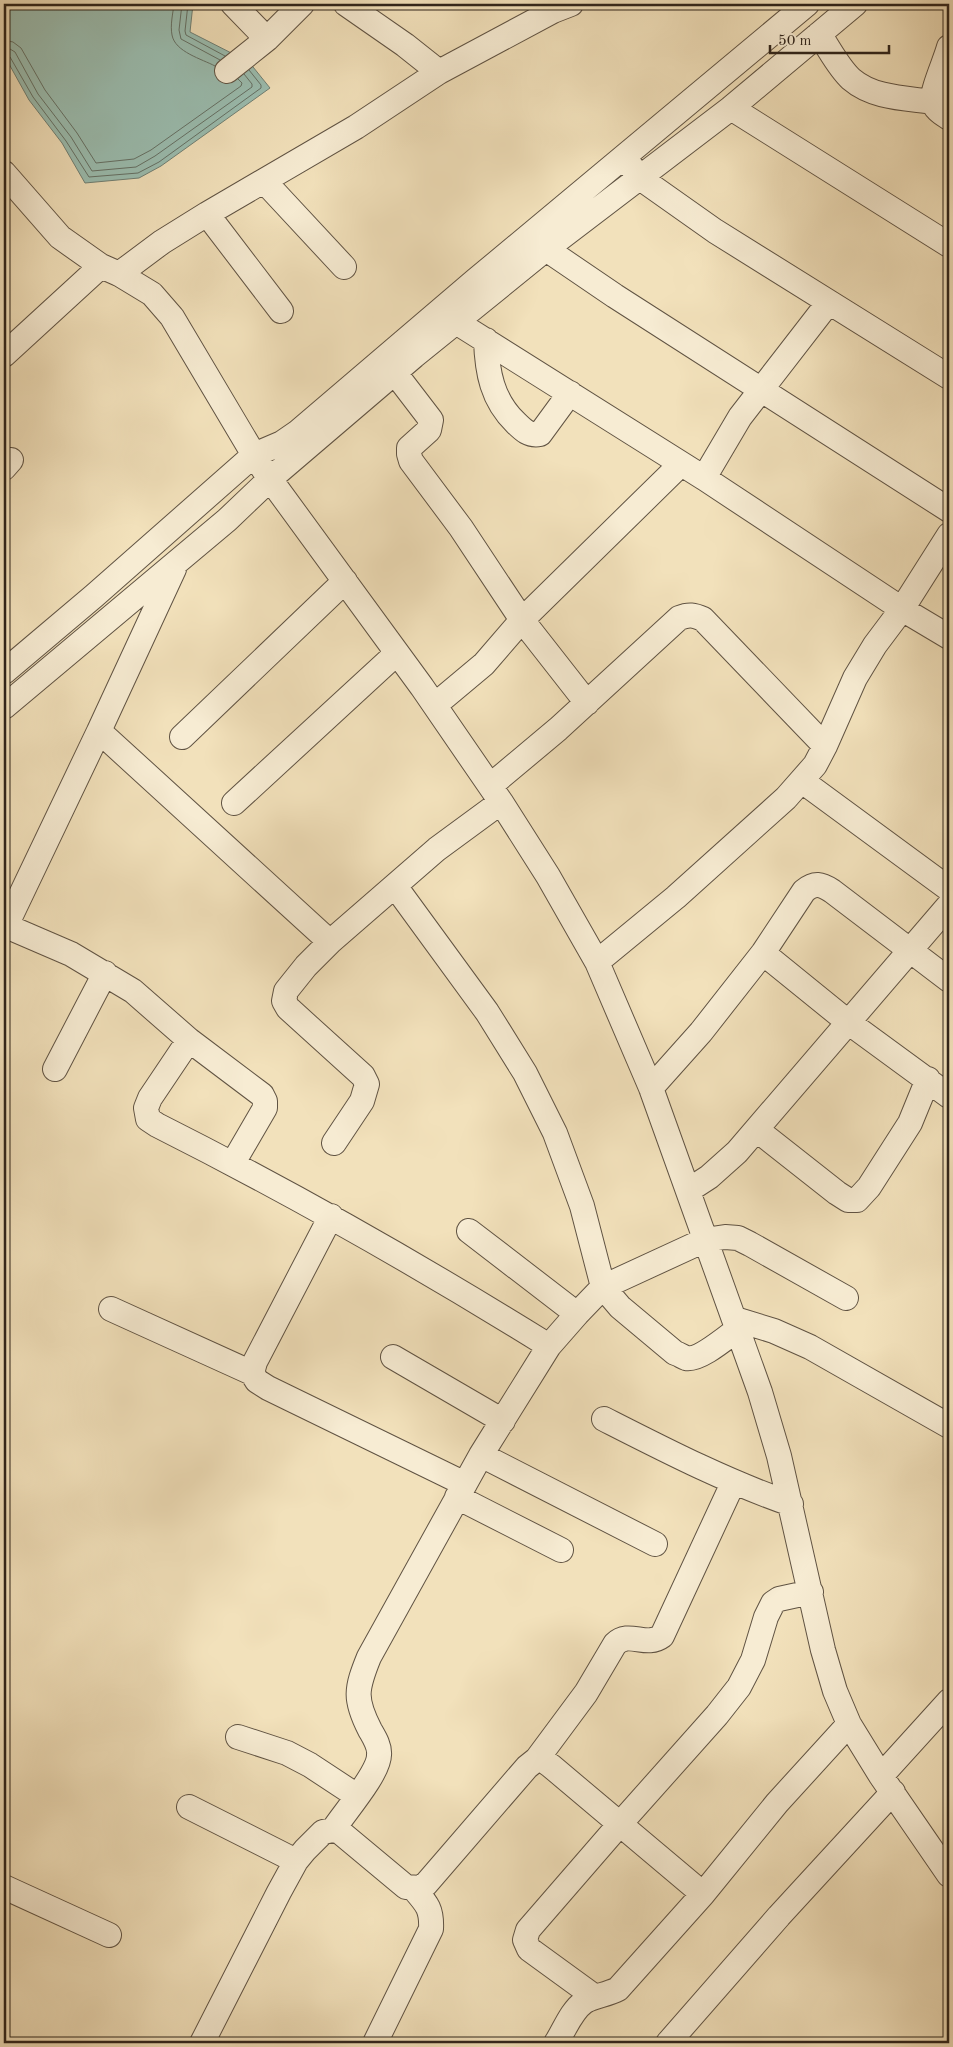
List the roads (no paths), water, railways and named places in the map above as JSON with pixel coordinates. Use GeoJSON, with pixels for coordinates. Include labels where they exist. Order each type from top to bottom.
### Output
{"type":"FeatureCollection","features":[{"type":"Feature","properties":{"kind":"street"},"geometry":{"type":"LineString","coordinates":[[233,4],[267,39]]}},
{"type":"Feature","properties":{"kind":"street"},"geometry":{"type":"LineString","coordinates":[[228,71],[267,39],[302,4]]}},
{"type":"Feature","properties":{"kind":"street"},"geometry":{"type":"LineString","coordinates":[[4,355],[110,270],[162,242],[356,127],[438,72],[553,11],[571,4]]}},
{"type":"Feature","properties":{"kind":"street"},"geometry":{"type":"LineString","coordinates":[[4,672],[94,596],[254,455],[282,443],[298,432],[476,280],[625,158],[807,4]]}},
{"type":"Feature","properties":{"kind":"street"},"geometry":{"type":"LineString","coordinates":[[4,707],[227,520],[270,479],[395,372],[546,249],[731,108],[855,4]]}},
{"type":"Feature","properties":{"kind":"street"},"geometry":{"type":"LineString","coordinates":[[360,7],[438,72]]}},
{"type":"Feature","properties":{"kind":"street"},"geometry":{"type":"LineString","coordinates":[[819,34],[850,78],[863,87],[879,94],[941,110]]}},
{"type":"Feature","properties":{"kind":"street"},"geometry":{"type":"LineString","coordinates":[[941,110],[932,93],[945,64],[949,47]]}},
{"type":"Feature","properties":{"kind":"street"},"geometry":{"type":"LineString","coordinates":[[731,108],[949,245]]}},
{"type":"Feature","properties":{"kind":"street"},"geometry":{"type":"LineString","coordinates":[[625,158],[640,178],[715,231],[949,377]]}},
{"type":"Feature","properties":{"kind":"street"},"geometry":{"type":"LineString","coordinates":[[4,173],[60,237],[110,270],[152,294],[172,317],[270,479],[397,653],[496,794],[548,876],[597,962],[651,1088],[736,1324],[779,1456],[835,1691],[849,1724],[949,1875]]}},
{"type":"Feature","properties":{"kind":"street"},"geometry":{"type":"LineString","coordinates":[[264,180],[344,267]]}},
{"type":"Feature","properties":{"kind":"street"},"geometry":{"type":"LineString","coordinates":[[207,214],[281,311]]}},
{"type":"Feature","properties":{"kind":"street"},"geometry":{"type":"LineString","coordinates":[[546,249],[615,296],[949,510]]}},
{"type":"Feature","properties":{"kind":"street"},"geometry":{"type":"LineString","coordinates":[[704,478],[736,424],[761,388],[829,302]]}},
{"type":"Feature","properties":{"kind":"street"},"geometry":{"type":"LineString","coordinates":[[456,322],[704,478],[902,609],[949,637]]}},
{"type":"Feature","properties":{"kind":"street"},"geometry":{"type":"LineString","coordinates":[[486,340],[487,367],[492,387],[500,405],[525,432],[533,435],[540,434],[570,393]]}},
{"type":"Feature","properties":{"kind":"street"},"geometry":{"type":"LineString","coordinates":[[395,372],[431,420],[429,430],[413,442],[410,448],[411,461],[461,528],[522,620],[587,703]]}},
{"type":"Feature","properties":{"kind":"street"},"geometry":{"type":"LineString","coordinates":[[434,705],[484,664],[522,620],[680,464]]}},
{"type":"Feature","properties":{"kind":"street"},"geometry":{"type":"LineString","coordinates":[[597,962],[683,890],[786,798],[802,781],[815,765],[825,746],[855,678],[949,535]]}},
{"type":"Feature","properties":{"kind":"street"},"geometry":{"type":"LineString","coordinates":[[177,562],[5,928],[71,954],[133,990],[189,1040],[262,1095],[265,1101],[262,1115],[233,1163]]}},
{"type":"Feature","properties":{"kind":"street"},"geometry":{"type":"LineString","coordinates":[[182,737],[345,581]]}},
{"type":"Feature","properties":{"kind":"street"},"geometry":{"type":"LineString","coordinates":[[94,596],[112,616]]}},
{"type":"Feature","properties":{"kind":"street"},"geometry":{"type":"LineString","coordinates":[[334,1143],[362,1102],[367,1084],[363,1076],[288,1008],[284,1001],[286,991],[306,966],[330,942],[437,849],[496,794],[558,729],[679,618],[687,614],[703,619],[825,746]]}},
{"type":"Feature","properties":{"kind":"street"},"geometry":{"type":"LineString","coordinates":[[234,803],[397,653]]}},
{"type":"Feature","properties":{"kind":"street"},"geometry":{"type":"LineString","coordinates":[[99,731],[330,942]]}},
{"type":"Feature","properties":{"kind":"street"},"geometry":{"type":"LineString","coordinates":[[802,781],[949,889]]}},
{"type":"Feature","properties":{"kind":"street"},"geometry":{"type":"LineString","coordinates":[[651,1088],[701,1032],[763,953],[804,891],[811,885],[817,884],[832,891],[949,980]]}},
{"type":"Feature","properties":{"kind":"street"},"geometry":{"type":"LineString","coordinates":[[395,886],[487,1012],[525,1073],[555,1133],[582,1206],[603,1287],[620,1307],[675,1352],[686,1358],[694,1358],[704,1353],[736,1324]]}},
{"type":"Feature","properties":{"kind":"street"},"geometry":{"type":"LineString","coordinates":[[689,1190],[709,1177],[737,1152],[949,905]]}},
{"type":"Feature","properties":{"kind":"street"},"geometry":{"type":"LineString","coordinates":[[763,953],[848,1022],[949,1096]]}},
{"type":"Feature","properties":{"kind":"street"},"geometry":{"type":"LineString","coordinates":[[54,1069],[105,973]]}},
{"type":"Feature","properties":{"kind":"street"},"geometry":{"type":"LineString","coordinates":[[189,1040],[150,1098],[146,1108],[148,1119],[331,1216],[440,1279],[549,1346]]}},
{"type":"Feature","properties":{"kind":"street"},"geometry":{"type":"LineString","coordinates":[[756,1130],[837,1193],[848,1200],[857,1200],[869,1187],[910,1123],[928,1079]]}},
{"type":"Feature","properties":{"kind":"street"},"geometry":{"type":"LineString","coordinates":[[252,1372],[255,1362],[331,1216]]}},
{"type":"Feature","properties":{"kind":"street"},"geometry":{"type":"LineString","coordinates":[[470,1231],[577,1314]]}},
{"type":"Feature","properties":{"kind":"street"},"geometry":{"type":"LineString","coordinates":[[333,1830],[375,1770],[379,1755],[377,1742],[364,1718],[358,1698],[359,1681],[368,1657],[481,1455],[549,1346],[603,1287],[705,1240],[725,1236],[738,1238],[750,1244],[846,1298]]}},
{"type":"Feature","properties":{"kind":"street"},"geometry":{"type":"LineString","coordinates":[[110,1309],[252,1372],[257,1381],[268,1388],[461,1491],[561,1550]]}},
{"type":"Feature","properties":{"kind":"street"},"geometry":{"type":"LineString","coordinates":[[736,1324],[774,1331],[810,1347],[949,1426]]}},
{"type":"Feature","properties":{"kind":"street"},"geometry":{"type":"LineString","coordinates":[[393,1357],[503,1421]]}},
{"type":"Feature","properties":{"kind":"street"},"geometry":{"type":"LineString","coordinates":[[604,1418],[733,1483],[790,1504]]}},
{"type":"Feature","properties":{"kind":"street"},"geometry":{"type":"LineString","coordinates":[[481,1455],[655,1544]]}},
{"type":"Feature","properties":{"kind":"street"},"geometry":{"type":"LineString","coordinates":[[414,1889],[426,1884],[527,1766],[537,1759],[586,1693],[620,1638],[631,1637],[646,1641],[656,1641],[662,1636],[733,1483]]}},
{"type":"Feature","properties":{"kind":"street"},"geometry":{"type":"LineString","coordinates":[[595,1997],[528,1949],[525,1940],[528,1930],[718,1715],[739,1688],[754,1660],[766,1618],[773,1603],[779,1599],[811,1592]]}},
{"type":"Feature","properties":{"kind":"street"},"geometry":{"type":"LineString","coordinates":[[668,2043],[779,1916],[887,1784],[949,1701]]}},
{"type":"Feature","properties":{"kind":"street"},"geometry":{"type":"LineString","coordinates":[[556,2043],[576,2010],[584,2002],[595,1997],[607,1995],[618,1989],[703,1894],[777,1803],[849,1724]]}},
{"type":"Feature","properties":{"kind":"street"},"geometry":{"type":"LineString","coordinates":[[238,1737],[287,1753],[310,1765],[357,1796]]}},
{"type":"Feature","properties":{"kind":"street"},"geometry":{"type":"LineString","coordinates":[[537,1759],[551,1766],[703,1894]]}},
{"type":"Feature","properties":{"kind":"street"},"geometry":{"type":"LineString","coordinates":[[189,1807],[296,1861]]}},
{"type":"Feature","properties":{"kind":"street"},"geometry":{"type":"LineString","coordinates":[[202,2043],[296,1861],[323,1832],[333,1830],[348,1836],[402,1884],[414,1889],[426,1903],[432,1914],[431,1929],[376,2043]]}},
{"type":"Feature","properties":{"kind":"street"},"geometry":{"type":"LineString","coordinates":[[4,1887],[109,1935]]}},
{"type":"Feature","properties":{"kind":"water"},"geometry":{"type":"Polygon","coordinates":[[[4,4],[193,4],[190,32],[249,62],[270,88],[161,166],[139,178],[85,183],[62,143],[29,100],[4,55],[4,4]]]}}]}
